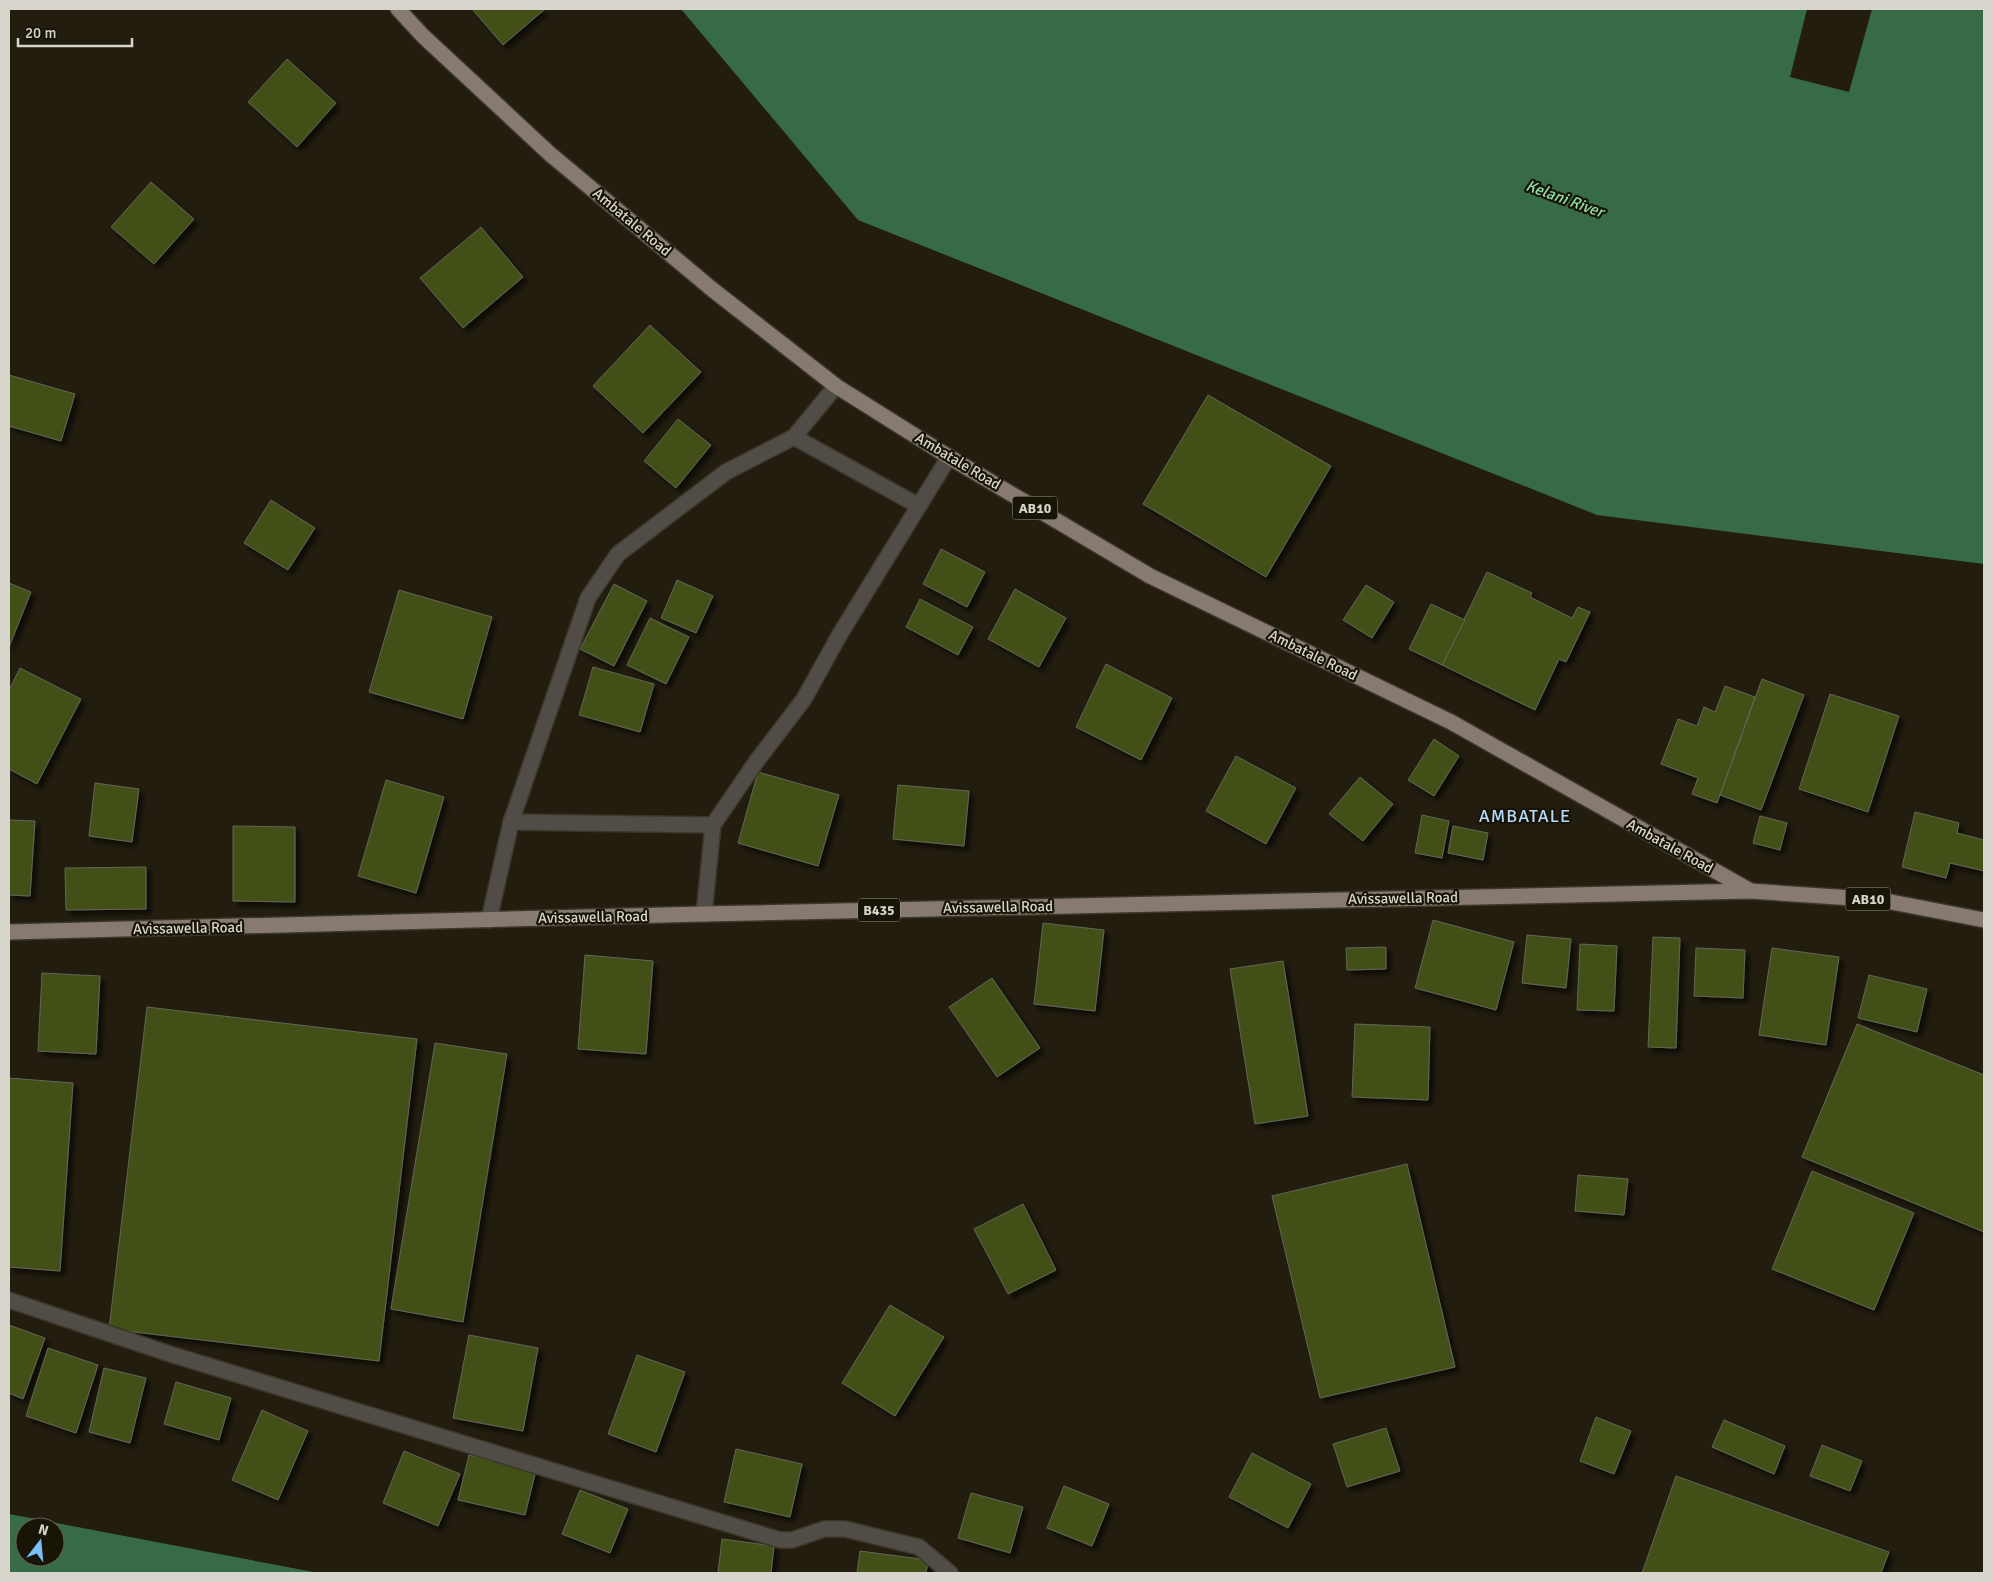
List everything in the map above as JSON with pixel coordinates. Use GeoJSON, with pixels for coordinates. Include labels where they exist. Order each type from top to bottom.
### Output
{"type":"FeatureCollection","features":[{"type":"Feature","properties":{"kind":"main road","name":"Ambatale Road"},"geometry":{"type":"LineString","coordinates":[[398,9],[423,36],[550,154],[714,290],[836,386],[949,457],[1150,576],[1451,722],[1750,891]]}},
{"type":"Feature","properties":{"kind":"main road","name":"Avissawella Road"},"geometry":{"type":"LineString","coordinates":[[9,932],[704,914],[1750,891],[1881,900],[1984,920]]}},
{"type":"Feature","properties":{"kind":"street"},"geometry":{"type":"LineString","coordinates":[[489,920],[511,822],[588,598],[618,554],[726,472],[794,438],[836,386]]}},
{"type":"Feature","properties":{"kind":"street"},"geometry":{"type":"LineString","coordinates":[[794,438],[919,506]]}},
{"type":"Feature","properties":{"kind":"street"},"geometry":{"type":"LineString","coordinates":[[704,914],[713,825],[756,762],[804,700],[840,634],[949,457]]}},
{"type":"Feature","properties":{"kind":"street"},"geometry":{"type":"LineString","coordinates":[[511,822],[713,825]]}},
{"type":"Feature","properties":{"kind":"street"},"geometry":{"type":"LineString","coordinates":[[9,1300],[170,1354],[780,1540],[792,1540],[824,1529],[845,1529],[919,1547],[950,1573]]}},
{"type":"Feature","properties":{"kind":"water","name":"Kelani River"},"geometry":{"type":"Polygon","coordinates":[[[681,9],[1984,9],[1984,564],[1597,515],[858,220],[681,9]]]}},
{"type":"Feature","properties":{"kind":"water"},"geometry":{"type":"Polygon","coordinates":[[[9,1514],[25,1517],[15,1517],[15,1567],[65,1567],[65,1525],[319,1573],[9,1573],[9,1514]]]}},
{"type":"Feature","properties":{"kind":"pier"},"geometry":{"type":"Polygon","coordinates":[[[1807,9],[1872,9],[1849,92],[1790,77],[1807,9]]]}},
{"type":"Feature","properties":{"kind":"building"},"geometry":{"type":"Polygon","coordinates":[[[472,9],[545,9],[503,45],[472,9]]]}},
{"type":"Feature","properties":{"kind":"building"},"geometry":{"type":"Polygon","coordinates":[[[287,59],[336,103],[297,147],[248,102],[287,59]]]}},
{"type":"Feature","properties":{"kind":"building"},"geometry":{"type":"Polygon","coordinates":[[[151,182],[194,219],[154,264],[111,227],[151,182]]]}},
{"type":"Feature","properties":{"kind":"building"},"geometry":{"type":"Polygon","coordinates":[[[481,227],[523,277],[463,328],[420,278],[481,227]]]}},
{"type":"Feature","properties":{"kind":"building"},"geometry":{"type":"Polygon","coordinates":[[[650,325],[701,372],[643,433],[593,386],[650,325]]]}},
{"type":"Feature","properties":{"kind":"building"},"geometry":{"type":"Polygon","coordinates":[[[9,375],[75,394],[61,441],[9,426],[9,375]]]}},
{"type":"Feature","properties":{"kind":"building"},"geometry":{"type":"Polygon","coordinates":[[[1208,395],[1331,466],[1266,577],[1143,504],[1208,395]]]}},
{"type":"Feature","properties":{"kind":"building"},"geometry":{"type":"Polygon","coordinates":[[[678,419],[711,445],[676,488],[644,461],[678,419]]]}},
{"type":"Feature","properties":{"kind":"building"},"geometry":{"type":"Polygon","coordinates":[[[271,500],[315,528],[288,570],[244,543],[271,500]]]}},
{"type":"Feature","properties":{"kind":"building"},"geometry":{"type":"Polygon","coordinates":[[[941,549],[985,572],[967,607],[923,584],[941,549]]]}},
{"type":"Feature","properties":{"kind":"building"},"geometry":{"type":"Polygon","coordinates":[[[1487,572],[1532,593],[1530,597],[1572,618],[1578,607],[1590,612],[1566,662],[1559,659],[1535,710],[1442,665],[1487,572]]]}},
{"type":"Feature","properties":{"kind":"building"},"geometry":{"type":"Polygon","coordinates":[[[677,580],[713,596],[696,633],[661,618],[677,580]]]}},
{"type":"Feature","properties":{"kind":"building"},"geometry":{"type":"Polygon","coordinates":[[[9,583],[31,592],[9,647],[9,583]]]}},
{"type":"Feature","properties":{"kind":"building"},"geometry":{"type":"Polygon","coordinates":[[[614,584],[647,601],[614,666],[580,649],[614,584]]]}},
{"type":"Feature","properties":{"kind":"building"},"geometry":{"type":"Polygon","coordinates":[[[1366,585],[1394,602],[1372,638],[1343,620],[1366,585]]]}},
{"type":"Feature","properties":{"kind":"building"},"geometry":{"type":"Polygon","coordinates":[[[1015,589],[1066,618],[1039,667],[988,639],[1015,589]]]}},
{"type":"Feature","properties":{"kind":"building"},"geometry":{"type":"Polygon","coordinates":[[[399,590],[492,617],[463,719],[369,692],[399,590]]]}},
{"type":"Feature","properties":{"kind":"building"},"geometry":{"type":"Polygon","coordinates":[[[920,599],[973,627],[958,655],[906,627],[920,599]]]}},
{"type":"Feature","properties":{"kind":"building"},"geometry":{"type":"Polygon","coordinates":[[[1431,604],[1465,620],[1442,665],[1409,649],[1431,604]]]}},
{"type":"Feature","properties":{"kind":"building"},"geometry":{"type":"Polygon","coordinates":[[[650,618],[689,637],[666,684],[627,665],[650,618]]]}},
{"type":"Feature","properties":{"kind":"building"},"geometry":{"type":"Polygon","coordinates":[[[1106,664],[1172,698],[1141,760],[1076,727],[1106,664]]]}},
{"type":"Feature","properties":{"kind":"building"},"geometry":{"type":"Polygon","coordinates":[[[593,667],[654,684],[640,732],[579,715],[593,667]]]}},
{"type":"Feature","properties":{"kind":"building"},"geometry":{"type":"Polygon","coordinates":[[[20,668],[81,699],[37,784],[9,769],[9,690],[20,668]]]}},
{"type":"Feature","properties":{"kind":"building"},"geometry":{"type":"Polygon","coordinates":[[[1762,679],[1804,695],[1761,810],[1720,795],[1762,679]]]}},
{"type":"Feature","properties":{"kind":"building"},"geometry":{"type":"Polygon","coordinates":[[[1725,686],[1755,697],[1717,803],[1692,794],[1698,778],[1661,764],[1678,719],[1697,726],[1704,707],[1715,712],[1725,686]]]}},
{"type":"Feature","properties":{"kind":"building"},"geometry":{"type":"Polygon","coordinates":[[[1830,694],[1899,716],[1868,812],[1799,789],[1830,694]]]}},
{"type":"Feature","properties":{"kind":"building"},"geometry":{"type":"Polygon","coordinates":[[[1434,739],[1459,756],[1434,796],[1408,780],[1434,739]]]}},
{"type":"Feature","properties":{"kind":"building"},"geometry":{"type":"Polygon","coordinates":[[[1236,756],[1296,788],[1266,844],[1206,811],[1236,756]]]}},
{"type":"Feature","properties":{"kind":"building"},"geometry":{"type":"Polygon","coordinates":[[[758,772],[839,795],[818,866],[738,843],[758,772]]]}},
{"type":"Feature","properties":{"kind":"building"},"geometry":{"type":"Polygon","coordinates":[[[1360,777],[1393,804],[1363,841],[1329,814],[1360,777]]]}},
{"type":"Feature","properties":{"kind":"building"},"geometry":{"type":"Polygon","coordinates":[[[386,780],[444,797],[416,893],[358,876],[386,780]]]}},
{"type":"Feature","properties":{"kind":"building"},"geometry":{"type":"Polygon","coordinates":[[[95,783],[139,789],[132,842],[89,836],[95,783]]]}},
{"type":"Feature","properties":{"kind":"building"},"geometry":{"type":"Polygon","coordinates":[[[898,785],[969,791],[964,846],[893,839],[898,785]]]}},
{"type":"Feature","properties":{"kind":"building"},"geometry":{"type":"Polygon","coordinates":[[[1915,812],[1959,823],[1957,833],[1984,840],[1984,871],[1950,863],[1946,878],[1902,867],[1915,812]]]}},
{"type":"Feature","properties":{"kind":"building"},"geometry":{"type":"Polygon","coordinates":[[[1422,815],[1449,821],[1442,858],[1415,853],[1422,815]]]}},
{"type":"Feature","properties":{"kind":"building"},"geometry":{"type":"Polygon","coordinates":[[[1760,816],[1787,823],[1780,850],[1753,843],[1760,816]]]}},
{"type":"Feature","properties":{"kind":"building"},"geometry":{"type":"Polygon","coordinates":[[[9,820],[35,821],[30,896],[9,895],[9,820]]]}},
{"type":"Feature","properties":{"kind":"building"},"geometry":{"type":"Polygon","coordinates":[[[233,826],[295,827],[295,902],[233,901],[233,826]]]}},
{"type":"Feature","properties":{"kind":"building"},"geometry":{"type":"Polygon","coordinates":[[[1453,826],[1488,833],[1483,860],[1448,853],[1453,826]]]}},
{"type":"Feature","properties":{"kind":"building"},"geometry":{"type":"Polygon","coordinates":[[[146,867],[146,909],[66,910],[65,868],[146,867]]]}},
{"type":"Feature","properties":{"kind":"building"},"geometry":{"type":"Polygon","coordinates":[[[1433,920],[1514,942],[1496,1010],[1415,988],[1433,920]]]}},
{"type":"Feature","properties":{"kind":"building"},"geometry":{"type":"Polygon","coordinates":[[[1043,923],[1104,930],[1095,1011],[1034,1004],[1043,923]]]}},
{"type":"Feature","properties":{"kind":"building"},"geometry":{"type":"Polygon","coordinates":[[[1527,935],[1571,939],[1566,988],[1522,983],[1527,935]]]}},
{"type":"Feature","properties":{"kind":"building"},"geometry":{"type":"Polygon","coordinates":[[[1653,937],[1680,938],[1676,1048],[1648,1047],[1653,937]]]}},
{"type":"Feature","properties":{"kind":"building"},"geometry":{"type":"Polygon","coordinates":[[[1580,944],[1617,946],[1614,1011],[1577,1010],[1580,944]]]}},
{"type":"Feature","properties":{"kind":"building"},"geometry":{"type":"Polygon","coordinates":[[[1386,947],[1386,969],[1347,970],[1346,948],[1386,947]]]}},
{"type":"Feature","properties":{"kind":"building"},"geometry":{"type":"Polygon","coordinates":[[[1696,948],[1745,950],[1743,998],[1694,996],[1696,948]]]}},
{"type":"Feature","properties":{"kind":"building"},"geometry":{"type":"Polygon","coordinates":[[[1772,948],[1839,957],[1826,1045],[1759,1035],[1772,948]]]}},
{"type":"Feature","properties":{"kind":"building"},"geometry":{"type":"Polygon","coordinates":[[[585,955],[653,961],[646,1054],[578,1049],[585,955]]]}},
{"type":"Feature","properties":{"kind":"building"},"geometry":{"type":"Polygon","coordinates":[[[1283,961],[1308,1116],[1255,1124],[1230,969],[1283,961]]]}},
{"type":"Feature","properties":{"kind":"building"},"geometry":{"type":"Polygon","coordinates":[[[42,973],[100,976],[96,1054],[38,1051],[42,973]]]}},
{"type":"Feature","properties":{"kind":"building"},"geometry":{"type":"Polygon","coordinates":[[[1869,975],[1927,989],[1917,1032],[1858,1018],[1869,975]]]}},
{"type":"Feature","properties":{"kind":"building"},"geometry":{"type":"Polygon","coordinates":[[[992,978],[1040,1048],[997,1077],[949,1007],[992,978]]]}},
{"type":"Feature","properties":{"kind":"building"},"geometry":{"type":"Polygon","coordinates":[[[147,1007],[417,1039],[379,1361],[109,1329],[147,1007]]]}},
{"type":"Feature","properties":{"kind":"building"},"geometry":{"type":"Polygon","coordinates":[[[1355,1024],[1430,1027],[1428,1100],[1352,1097],[1355,1024]]]}},
{"type":"Feature","properties":{"kind":"building"},"geometry":{"type":"Polygon","coordinates":[[[1857,1024],[1984,1075],[1984,1232],[1802,1157],[1857,1024]]]}},
{"type":"Feature","properties":{"kind":"building"},"geometry":{"type":"Polygon","coordinates":[[[435,1043],[507,1054],[463,1322],[391,1309],[435,1043]]]}},
{"type":"Feature","properties":{"kind":"building"},"geometry":{"type":"Polygon","coordinates":[[[9,1078],[73,1083],[60,1271],[9,1267],[9,1078]]]}},
{"type":"Feature","properties":{"kind":"building"},"geometry":{"type":"Polygon","coordinates":[[[1407,1164],[1455,1367],[1320,1398],[1272,1196],[1407,1164]]]}},
{"type":"Feature","properties":{"kind":"building"},"geometry":{"type":"Polygon","coordinates":[[[1812,1171],[1914,1213],[1874,1310],[1772,1269],[1812,1171]]]}},
{"type":"Feature","properties":{"kind":"building"},"geometry":{"type":"Polygon","coordinates":[[[1578,1175],[1628,1179],[1624,1215],[1575,1211],[1578,1175]]]}},
{"type":"Feature","properties":{"kind":"building"},"geometry":{"type":"Polygon","coordinates":[[[1023,1204],[1056,1270],[1008,1294],[974,1229],[1023,1204]]]}},
{"type":"Feature","properties":{"kind":"building"},"geometry":{"type":"Polygon","coordinates":[[[890,1305],[944,1337],[895,1416],[842,1383],[890,1305]]]}},
{"type":"Feature","properties":{"kind":"building"},"geometry":{"type":"Polygon","coordinates":[[[9,1325],[45,1338],[23,1399],[9,1393],[9,1325]]]}},
{"type":"Feature","properties":{"kind":"building"},"geometry":{"type":"Polygon","coordinates":[[[469,1335],[538,1348],[523,1431],[453,1418],[469,1335]]]}},
{"type":"Feature","properties":{"kind":"building"},"geometry":{"type":"Polygon","coordinates":[[[48,1348],[98,1365],[76,1433],[26,1416],[48,1348]]]}},
{"type":"Feature","properties":{"kind":"building"},"geometry":{"type":"Polygon","coordinates":[[[637,1355],[685,1372],[656,1452],[608,1434],[637,1355]]]}},
{"type":"Feature","properties":{"kind":"building"},"geometry":{"type":"Polygon","coordinates":[[[104,1368],[146,1378],[130,1443],[89,1432],[104,1368]]]}},
{"type":"Feature","properties":{"kind":"building"},"geometry":{"type":"Polygon","coordinates":[[[176,1382],[231,1398],[219,1440],[164,1424],[176,1382]]]}},
{"type":"Feature","properties":{"kind":"building"},"geometry":{"type":"Polygon","coordinates":[[[262,1410],[308,1431],[278,1500],[232,1480],[262,1410]]]}},
{"type":"Feature","properties":{"kind":"building"},"geometry":{"type":"Polygon","coordinates":[[[1596,1417],[1631,1431],[1614,1474],[1580,1461],[1596,1417]]]}},
{"type":"Feature","properties":{"kind":"building"},"geometry":{"type":"Polygon","coordinates":[[[1724,1420],[1785,1446],[1774,1474],[1712,1447],[1724,1420]]]}},
{"type":"Feature","properties":{"kind":"building"},"geometry":{"type":"Polygon","coordinates":[[[1386,1428],[1400,1471],[1347,1487],[1333,1444],[1386,1428]]]}},
{"type":"Feature","properties":{"kind":"building"},"geometry":{"type":"Polygon","coordinates":[[[1822,1445],[1862,1461],[1850,1491],[1810,1476],[1822,1445]]]}},
{"type":"Feature","properties":{"kind":"building"},"geometry":{"type":"Polygon","coordinates":[[[736,1449],[802,1464],[790,1517],[724,1502],[736,1449]]]}},
{"type":"Feature","properties":{"kind":"building"},"geometry":{"type":"Polygon","coordinates":[[[404,1451],[460,1474],[438,1526],[383,1503],[404,1451]]]}},
{"type":"Feature","properties":{"kind":"building"},"geometry":{"type":"Polygon","coordinates":[[[1252,1453],[1311,1484],[1288,1528],[1229,1497],[1252,1453]]]}},
{"type":"Feature","properties":{"kind":"building"},"geometry":{"type":"Polygon","coordinates":[[[469,1455],[536,1470],[525,1515],[458,1500],[469,1455]]]}},
{"type":"Feature","properties":{"kind":"building"},"geometry":{"type":"Polygon","coordinates":[[[1676,1476],[1889,1552],[1881,1573],[1642,1573],[1676,1476]]]}},
{"type":"Feature","properties":{"kind":"building"},"geometry":{"type":"Polygon","coordinates":[[[1064,1486],[1109,1504],[1092,1546],[1047,1528],[1064,1486]]]}},
{"type":"Feature","properties":{"kind":"building"},"geometry":{"type":"Polygon","coordinates":[[[580,1490],[628,1509],[610,1553],[562,1534],[580,1490]]]}},
{"type":"Feature","properties":{"kind":"building"},"geometry":{"type":"Polygon","coordinates":[[[971,1493],[1023,1507],[1010,1553],[958,1538],[971,1493]]]}},
{"type":"Feature","properties":{"kind":"building"},"geometry":{"type":"Polygon","coordinates":[[[722,1539],[774,1546],[771,1573],[718,1573],[722,1539]]]}},
{"type":"Feature","properties":{"kind":"building"},"geometry":{"type":"Polygon","coordinates":[[[860,1551],[928,1560],[926,1573],[857,1573],[860,1551]]]}},
{"type":"Feature","properties":{"kind":"district","name":"AMBATALE"},"geometry":{"type":"Point","coordinates":[1525,816]}}]}
